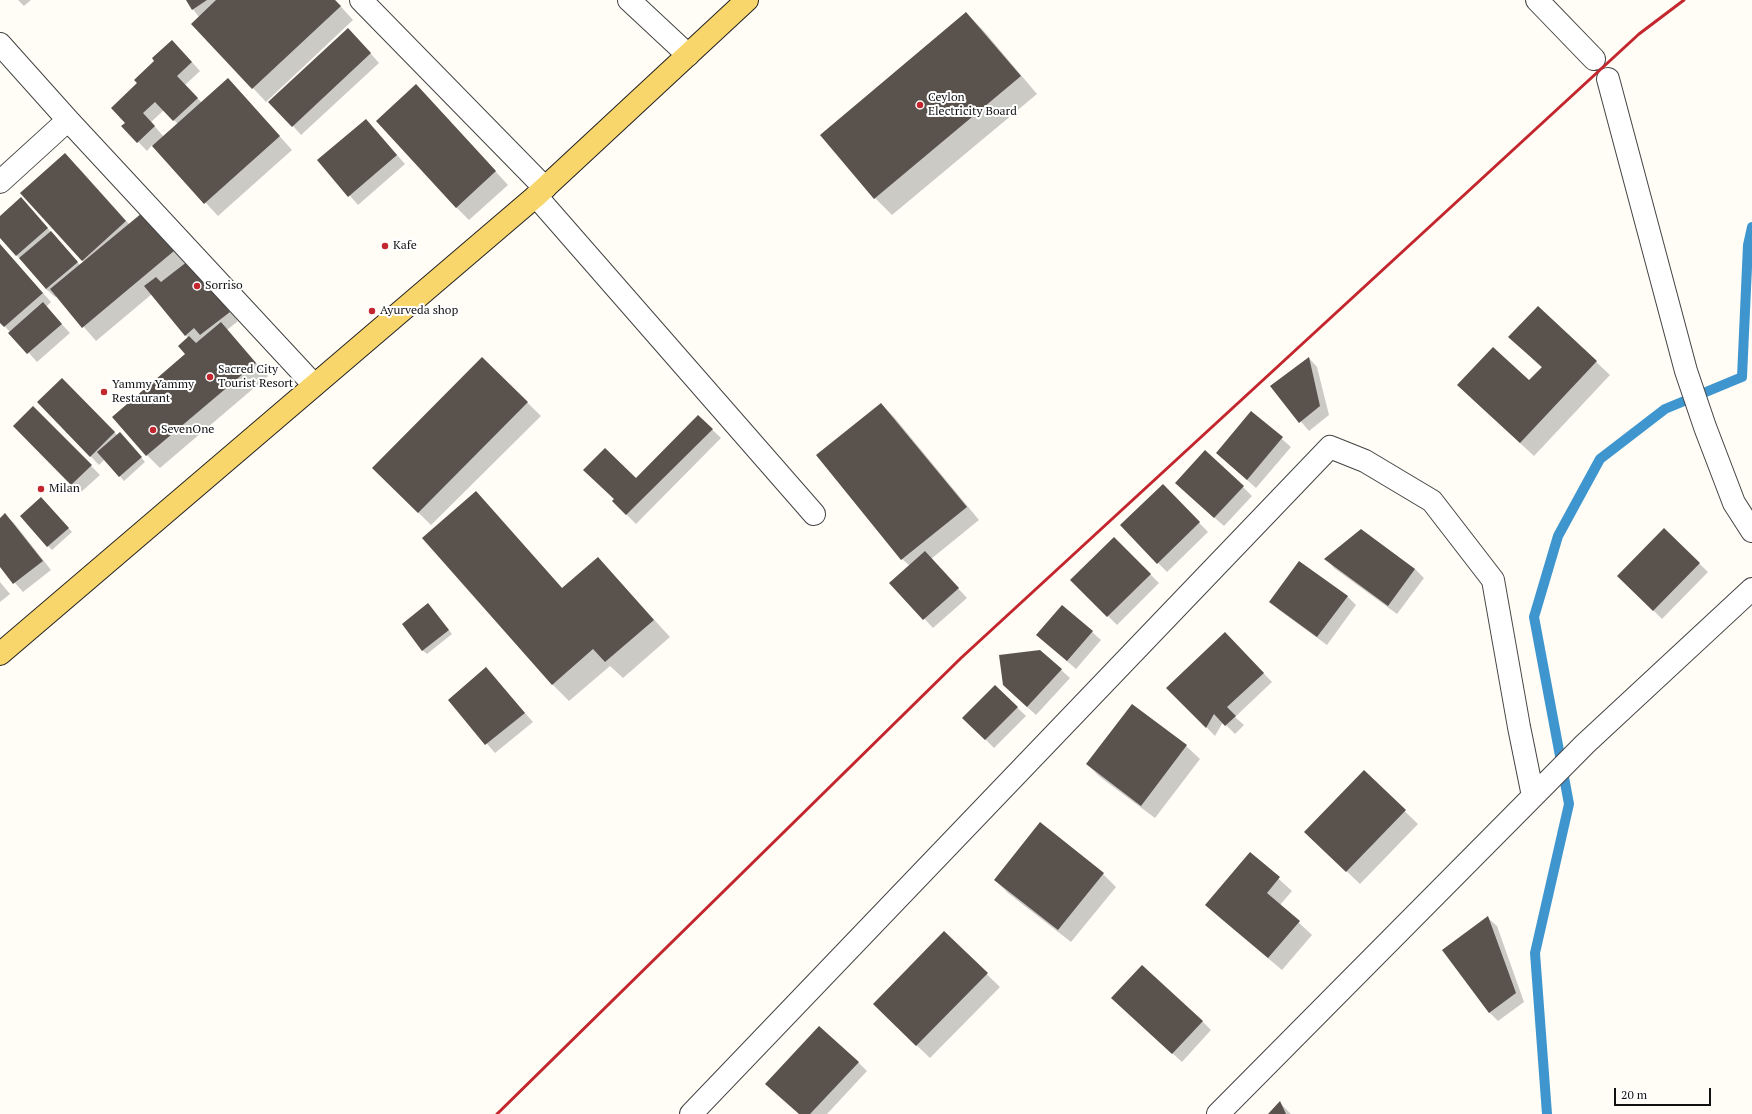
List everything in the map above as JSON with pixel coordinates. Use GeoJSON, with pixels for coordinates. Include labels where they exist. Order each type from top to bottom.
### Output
{"type":"FeatureCollection","features":[{"type":"Feature","properties":{"kind":"main road"},"geometry":{"type":"LineString","coordinates":[[0,654],[314,384],[541,192],[747,0]]}},
{"type":"Feature","properties":{"kind":"street"},"geometry":{"type":"LineString","coordinates":[[361,0],[541,192],[814,514]]}},
{"type":"Feature","properties":{"kind":"street"},"geometry":{"type":"LineString","coordinates":[[629,0],[688,55]]}},
{"type":"Feature","properties":{"kind":"street"},"geometry":{"type":"LineString","coordinates":[[1537,0],[1594,59]]}},
{"type":"Feature","properties":{"kind":"street"},"geometry":{"type":"LineString","coordinates":[[0,44],[68,120],[314,384]]}},
{"type":"Feature","properties":{"kind":"street"},"geometry":{"type":"LineString","coordinates":[[1608,79],[1686,371],[1705,428],[1734,503],[1752,531]]}},
{"type":"Feature","properties":{"kind":"street"},"geometry":{"type":"LineString","coordinates":[[0,182],[68,120]]}},
{"type":"Feature","properties":{"kind":"street"},"geometry":{"type":"LineString","coordinates":[[691,1114],[1330,448],[1365,461],[1432,501],[1493,580],[1519,727],[1533,796]]}},
{"type":"Feature","properties":{"kind":"street"},"geometry":{"type":"LineString","coordinates":[[1218,1114],[1585,744],[1752,589]]}},
{"type":"Feature","properties":{"kind":"building"},"geometry":{"type":"Polygon","coordinates":[[[186,0],[207,0],[192,10],[186,0]]]}},
{"type":"Feature","properties":{"kind":"building"},"geometry":{"type":"Polygon","coordinates":[[[216,0],[335,0],[341,6],[252,89],[191,24],[216,0]]]}},
{"type":"Feature","properties":{"kind":"building","name":"Ceylon Electricity Board"},"geometry":{"type":"Polygon","coordinates":[[[966,12],[1021,76],[874,199],[820,135],[966,12]]]}},
{"type":"Feature","properties":{"kind":"building"},"geometry":{"type":"Polygon","coordinates":[[[348,28],[371,53],[292,127],[268,102],[348,28]]]}},
{"type":"Feature","properties":{"kind":"building"},"geometry":{"type":"Polygon","coordinates":[[[172,40],[192,62],[177,76],[198,98],[173,121],[155,102],[143,113],[155,126],[137,143],[121,126],[125,123],[111,108],[137,83],[134,80],[154,61],[152,58],[172,40]]]}},
{"type":"Feature","properties":{"kind":"building"},"geometry":{"type":"Polygon","coordinates":[[[228,78],[280,136],[204,204],[152,146],[228,78]]]}},
{"type":"Feature","properties":{"kind":"building"},"geometry":{"type":"Polygon","coordinates":[[[416,84],[496,171],[456,208],[376,121],[416,84]]]}},
{"type":"Feature","properties":{"kind":"building"},"geometry":{"type":"Polygon","coordinates":[[[366,119],[397,155],[348,197],[317,160],[366,119]]]}},
{"type":"Feature","properties":{"kind":"building"},"geometry":{"type":"Polygon","coordinates":[[[65,153],[126,221],[82,261],[20,193],[65,153]]]}},
{"type":"Feature","properties":{"kind":"building"},"geometry":{"type":"Polygon","coordinates":[[[21,197],[48,228],[16,256],[0,238],[0,216],[21,197]]]}},
{"type":"Feature","properties":{"kind":"building"},"geometry":{"type":"Polygon","coordinates":[[[142,213],[174,251],[82,328],[50,289],[142,213]]]}},
{"type":"Feature","properties":{"kind":"building"},"geometry":{"type":"Polygon","coordinates":[[[51,231],[78,262],[46,289],[19,258],[51,231]]]}},
{"type":"Feature","properties":{"kind":"building"},"geometry":{"type":"Polygon","coordinates":[[[0,244],[43,293],[4,327],[0,323],[0,244]]]}},
{"type":"Feature","properties":{"kind":"building"},"geometry":{"type":"Polygon","coordinates":[[[188,261],[230,312],[200,335],[194,328],[185,336],[144,286],[156,277],[161,282],[188,261]]]}},
{"type":"Feature","properties":{"kind":"building"},"geometry":{"type":"Polygon","coordinates":[[[43,302],[62,324],[27,354],[8,333],[43,302]]]}},
{"type":"Feature","properties":{"kind":"building"},"geometry":{"type":"Polygon","coordinates":[[[1538,306],[1597,361],[1520,443],[1457,385],[1493,347],[1529,380],[1542,367],[1508,337],[1538,306]]]}},
{"type":"Feature","properties":{"kind":"building"},"geometry":{"type":"Polygon","coordinates":[[[221,322],[256,363],[146,456],[112,417],[185,354],[178,346],[189,336],[196,343],[221,322]]]}},
{"type":"Feature","properties":{"kind":"building"},"geometry":{"type":"Polygon","coordinates":[[[482,357],[528,402],[418,513],[372,468],[482,357]]]}},
{"type":"Feature","properties":{"kind":"building"},"geometry":{"type":"Polygon","coordinates":[[[1309,357],[1320,406],[1299,423],[1270,386],[1309,357]]]}},
{"type":"Feature","properties":{"kind":"building"},"geometry":{"type":"Polygon","coordinates":[[[62,378],[115,432],[90,457],[37,402],[62,378]]]}},
{"type":"Feature","properties":{"kind":"building"},"geometry":{"type":"Polygon","coordinates":[[[881,403],[967,507],[901,560],[816,455],[881,403]]]}},
{"type":"Feature","properties":{"kind":"building"},"geometry":{"type":"Polygon","coordinates":[[[33,406],[92,465],[71,485],[13,426],[33,406]]]}},
{"type":"Feature","properties":{"kind":"building"},"geometry":{"type":"Polygon","coordinates":[[[1251,411],[1283,437],[1247,480],[1216,453],[1251,411]]]}},
{"type":"Feature","properties":{"kind":"building"},"geometry":{"type":"Polygon","coordinates":[[[698,415],[713,429],[626,515],[612,501],[614,499],[583,470],[605,448],[636,478],[698,415]]]}},
{"type":"Feature","properties":{"kind":"building"},"geometry":{"type":"Polygon","coordinates":[[[120,432],[142,457],[119,477],[97,452],[120,432]]]}},
{"type":"Feature","properties":{"kind":"building"},"geometry":{"type":"Polygon","coordinates":[[[1205,450],[1244,486],[1214,518],[1175,483],[1205,450]]]}},
{"type":"Feature","properties":{"kind":"building"},"geometry":{"type":"Polygon","coordinates":[[[1163,484],[1200,522],[1157,564],[1120,525],[1163,484]]]}},
{"type":"Feature","properties":{"kind":"building"},"geometry":{"type":"Polygon","coordinates":[[[476,491],[562,588],[598,557],[654,620],[605,662],[593,649],[552,685],[422,538],[476,491]]]}},
{"type":"Feature","properties":{"kind":"building"},"geometry":{"type":"Polygon","coordinates":[[[41,497],[69,528],[47,547],[20,516],[41,497]]]}},
{"type":"Feature","properties":{"kind":"building"},"geometry":{"type":"Polygon","coordinates":[[[5,513],[43,561],[13,584],[0,567],[0,518],[5,513]]]}},
{"type":"Feature","properties":{"kind":"building"},"geometry":{"type":"Polygon","coordinates":[[[1664,528],[1700,563],[1653,611],[1617,576],[1664,528]]]}},
{"type":"Feature","properties":{"kind":"building"},"geometry":{"type":"Polygon","coordinates":[[[1361,529],[1415,569],[1388,606],[1324,559],[1361,529]]]}},
{"type":"Feature","properties":{"kind":"building"},"geometry":{"type":"Polygon","coordinates":[[[1114,537],[1151,574],[1107,617],[1070,580],[1114,537]]]}},
{"type":"Feature","properties":{"kind":"building"},"geometry":{"type":"Polygon","coordinates":[[[925,551],[959,588],[923,620],[889,583],[925,551]]]}},
{"type":"Feature","properties":{"kind":"building"},"geometry":{"type":"Polygon","coordinates":[[[1299,561],[1348,596],[1317,637],[1269,602],[1299,561]]]}},
{"type":"Feature","properties":{"kind":"building"},"geometry":{"type":"Polygon","coordinates":[[[428,603],[449,630],[422,651],[402,624],[428,603]]]}},
{"type":"Feature","properties":{"kind":"building"},"geometry":{"type":"Polygon","coordinates":[[[1062,605],[1093,631],[1067,661],[1036,635],[1062,605]]]}},
{"type":"Feature","properties":{"kind":"building"},"geometry":{"type":"Polygon","coordinates":[[[1225,632],[1264,673],[1227,707],[1236,716],[1225,726],[1214,714],[1206,728],[1166,688],[1225,632]]]}},
{"type":"Feature","properties":{"kind":"building"},"geometry":{"type":"Polygon","coordinates":[[[1040,650],[1062,669],[1027,707],[1003,685],[999,655],[1040,650]]]}},
{"type":"Feature","properties":{"kind":"building"},"geometry":{"type":"Polygon","coordinates":[[[486,667],[525,713],[485,745],[448,700],[486,667]]]}},
{"type":"Feature","properties":{"kind":"building"},"geometry":{"type":"Polygon","coordinates":[[[995,685],[1018,707],[985,740],[962,718],[995,685]]]}},
{"type":"Feature","properties":{"kind":"building"},"geometry":{"type":"Polygon","coordinates":[[[1132,704],[1187,745],[1141,806],[1086,764],[1132,704]]]}},
{"type":"Feature","properties":{"kind":"building"},"geometry":{"type":"Polygon","coordinates":[[[1364,770],[1406,810],[1346,872],[1304,832],[1364,770]]]}},
{"type":"Feature","properties":{"kind":"building"},"geometry":{"type":"Polygon","coordinates":[[[1040,822],[1104,873],[1058,930],[994,880],[1040,822]]]}},
{"type":"Feature","properties":{"kind":"building"},"geometry":{"type":"Polygon","coordinates":[[[1250,852],[1280,877],[1267,893],[1300,921],[1268,958],[1205,905],[1250,852]]]}},
{"type":"Feature","properties":{"kind":"building"},"geometry":{"type":"Polygon","coordinates":[[[1488,916],[1516,993],[1489,1013],[1442,950],[1488,916]]]}},
{"type":"Feature","properties":{"kind":"building"},"geometry":{"type":"Polygon","coordinates":[[[944,931],[988,973],[916,1046],[873,1004],[944,931]]]}},
{"type":"Feature","properties":{"kind":"building"},"geometry":{"type":"Polygon","coordinates":[[[1142,965],[1203,1021],[1172,1054],[1111,998],[1142,965]]]}},
{"type":"Feature","properties":{"kind":"building"},"geometry":{"type":"Polygon","coordinates":[[[819,1026],[859,1062],[810,1114],[799,1114],[765,1084],[819,1026]]]}},
{"type":"Feature","properties":{"kind":"building"},"geometry":{"type":"Polygon","coordinates":[[[1280,1101],[1286,1114],[1268,1114],[1280,1101]]]}},
{"type":"Feature","properties":{"kind":"waterway"},"geometry":{"type":"LineString","coordinates":[[1547,1114],[1535,953],[1569,804],[1534,617],[1558,536],[1600,459],[1665,409],[1742,377],[1748,245],[1752,227]]}},
{"type":"Feature","properties":{"kind":"railway"},"geometry":{"type":"LineString","coordinates":[[497,1114],[961,658],[1639,34],[1684,0]]}},
{"type":"Feature","properties":{"kind":"place","name":"Ceylon Electricity Board"},"geometry":{"type":"Point","coordinates":[920,105]}},
{"type":"Feature","properties":{"kind":"place","name":"Kafe"},"geometry":{"type":"Point","coordinates":[385,246]}},
{"type":"Feature","properties":{"kind":"place","name":"Sorriso"},"geometry":{"type":"Point","coordinates":[197,286]}},
{"type":"Feature","properties":{"kind":"place","name":"Ayurveda shop"},"geometry":{"type":"Point","coordinates":[372,311]}},
{"type":"Feature","properties":{"kind":"place","name":"Sacred City Tourist Resort"},"geometry":{"type":"Point","coordinates":[210,377]}},
{"type":"Feature","properties":{"kind":"place","name":"Yammy Yammy Restaurant"},"geometry":{"type":"Point","coordinates":[104,392]}},
{"type":"Feature","properties":{"kind":"place","name":"SevenOne"},"geometry":{"type":"Point","coordinates":[153,430]}},
{"type":"Feature","properties":{"kind":"place","name":"Milan"},"geometry":{"type":"Point","coordinates":[41,489]}}]}
